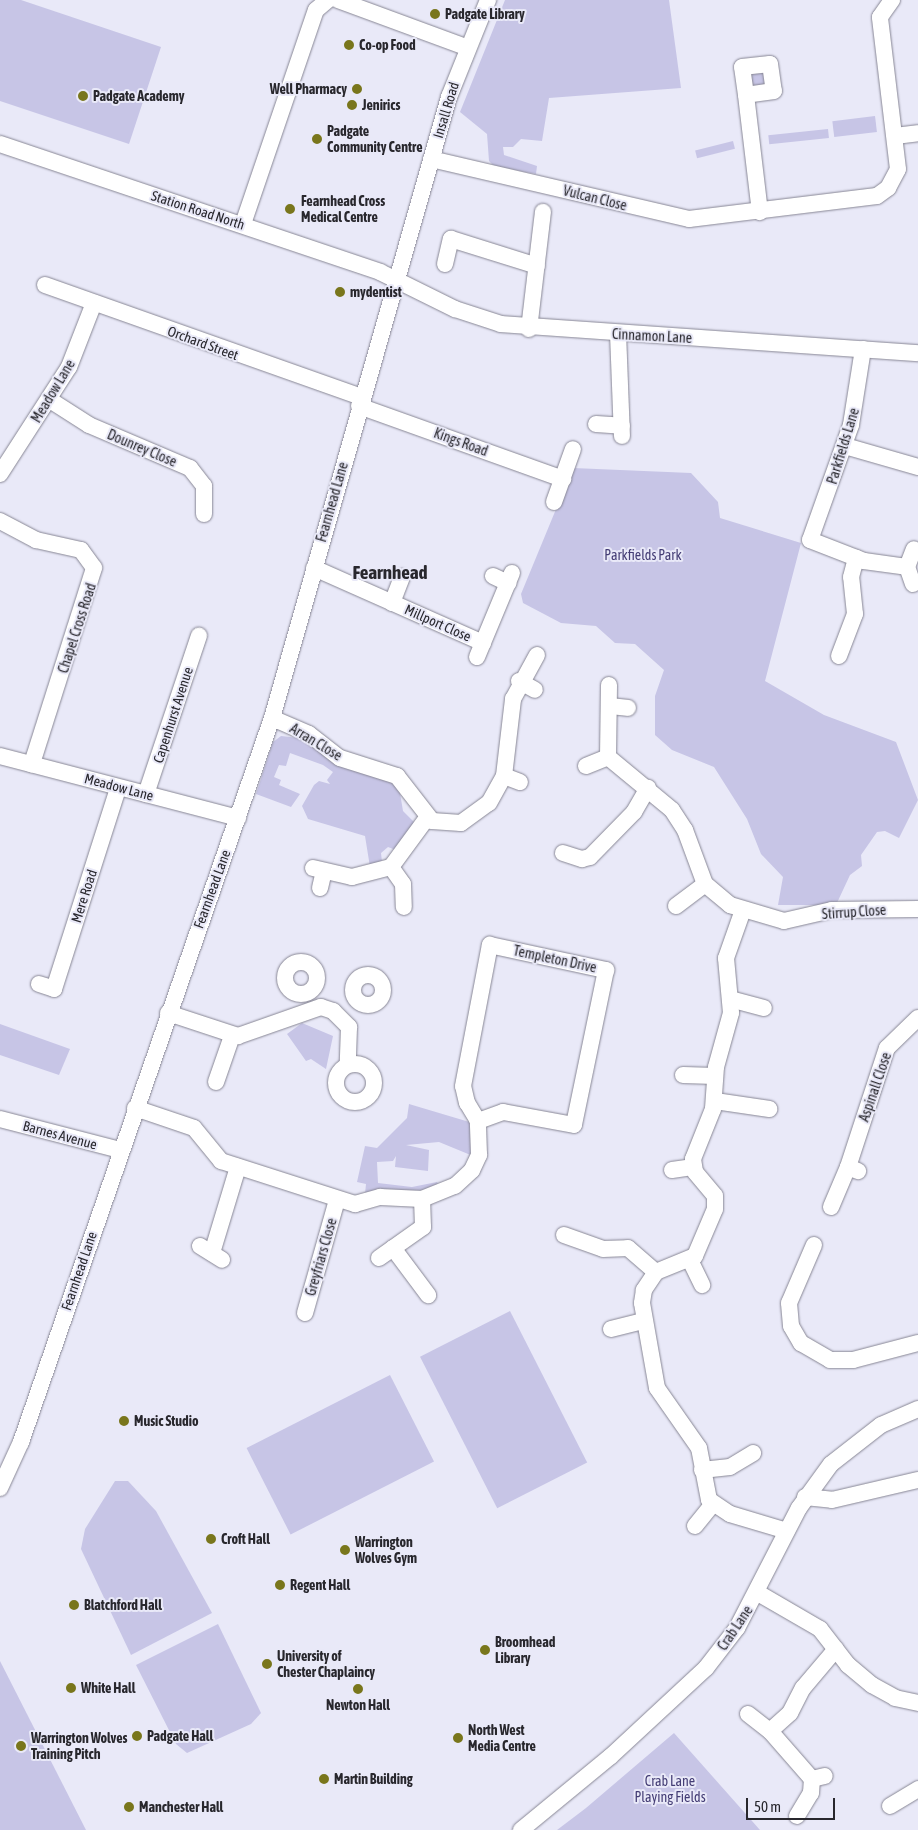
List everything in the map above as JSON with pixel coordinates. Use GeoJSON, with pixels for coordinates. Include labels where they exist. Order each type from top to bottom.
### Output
{"type":"FeatureCollection","features":[{"type":"Feature","properties":{"kind":"street"},"geometry":{"type":"LineString","coordinates":[[243,224],[286,92],[316,10],[328,0]]}},
{"type":"Feature","properties":{"kind":"street"},"geometry":{"type":"LineString","coordinates":[[338,0],[466,47]]}},
{"type":"Feature","properties":{"kind":"street","name":"Insall Road"},"geometry":{"type":"LineString","coordinates":[[395,280],[466,47],[488,0]]}},
{"type":"Feature","properties":{"kind":"street","name":"Vulcan Close"},"geometry":{"type":"LineString","coordinates":[[431,159],[677,218],[760,212],[868,199],[883,193],[898,169],[880,17],[892,0]]}},
{"type":"Feature","properties":{"kind":"street"},"geometry":{"type":"LineString","coordinates":[[746,95],[760,212]]}},
{"type":"Feature","properties":{"kind":"street"},"geometry":{"type":"LineString","coordinates":[[895,136],[918,133]]}},
{"type":"Feature","properties":{"kind":"street","name":"Station Road North"},"geometry":{"type":"LineString","coordinates":[[0,144],[243,224],[395,280]]}},
{"type":"Feature","properties":{"kind":"street"},"geometry":{"type":"LineString","coordinates":[[529,329],[543,212]]}},
{"type":"Feature","properties":{"kind":"street"},"geometry":{"type":"LineString","coordinates":[[444,264],[451,239],[537,266]]}},
{"type":"Feature","properties":{"kind":"street","name":"Cinnamon Lane"},"geometry":{"type":"LineString","coordinates":[[395,280],[462,312],[529,329],[918,353]]}},
{"type":"Feature","properties":{"kind":"street","name":"Fearnhead Lane"},"geometry":{"type":"LineString","coordinates":[[0,1488],[21,1442],[120,1150],[272,718],[395,280]]}},
{"type":"Feature","properties":{"kind":"street","name":"Orchard Street"},"geometry":{"type":"LineString","coordinates":[[45,285],[360,402]]}},
{"type":"Feature","properties":{"kind":"street","name":"Meadow Lane"},"geometry":{"type":"LineString","coordinates":[[1,471],[50,400],[75,356],[94,303]]}},
{"type":"Feature","properties":{"kind":"street"},"geometry":{"type":"LineString","coordinates":[[596,424],[622,431],[618,333]]}},
{"type":"Feature","properties":{"kind":"street","name":"Parkfields Lane"},"geometry":{"type":"LineString","coordinates":[[856,558],[810,540],[845,446],[863,350]]}},
{"type":"Feature","properties":{"kind":"street","name":"Dounrey Close"},"geometry":{"type":"LineString","coordinates":[[50,400],[90,425],[190,468],[204,486],[203,514]]}},
{"type":"Feature","properties":{"kind":"street","name":"Kings Road"},"geometry":{"type":"LineString","coordinates":[[360,402],[563,479]]}},
{"type":"Feature","properties":{"kind":"street"},"geometry":{"type":"LineString","coordinates":[[845,446],[918,467]]}},
{"type":"Feature","properties":{"kind":"street"},"geometry":{"type":"LineString","coordinates":[[554,502],[573,449]]}},
{"type":"Feature","properties":{"kind":"street","name":"Chapel Cross Road"},"geometry":{"type":"LineString","coordinates":[[0,521],[36,540],[81,550],[94,568],[32,764]]}},
{"type":"Feature","properties":{"kind":"street"},"geometry":{"type":"LineString","coordinates":[[913,584],[907,567],[914,549]]}},
{"type":"Feature","properties":{"kind":"street"},"geometry":{"type":"LineString","coordinates":[[838,659],[855,614],[850,576],[856,558],[907,567]]}},
{"type":"Feature","properties":{"kind":"street","name":"Millport Close"},"geometry":{"type":"LineString","coordinates":[[314,568],[392,603],[480,650],[510,578],[493,576]]}},
{"type":"Feature","properties":{"kind":"street","name":"Millport Close"},"geometry":{"type":"LineString","coordinates":[[392,603],[402,576]]}},
{"type":"Feature","properties":{"kind":"street","name":"Capenhurst Avenue"},"geometry":{"type":"LineString","coordinates":[[146,794],[196,632]]}},
{"type":"Feature","properties":{"kind":"street"},"geometry":{"type":"LineString","coordinates":[[320,888],[319,869],[352,877],[391,867],[427,818],[447,824],[469,820],[489,803],[504,776],[519,681],[537,654]]}},
{"type":"Feature","properties":{"kind":"street"},"geometry":{"type":"LineString","coordinates":[[519,681],[535,690]]}},
{"type":"Feature","properties":{"kind":"street"},"geometry":{"type":"LineString","coordinates":[[608,757],[609,685]]}},
{"type":"Feature","properties":{"kind":"street"},"geometry":{"type":"LineString","coordinates":[[610,706],[628,708]]}},
{"type":"Feature","properties":{"kind":"street","name":"Arran Close"},"geometry":{"type":"LineString","coordinates":[[272,718],[309,734],[340,758],[396,776],[427,818]]}},
{"type":"Feature","properties":{"kind":"street","name":"Meadow Lane"},"geometry":{"type":"LineString","coordinates":[[0,756],[238,818]]}},
{"type":"Feature","properties":{"kind":"street"},"geometry":{"type":"LineString","coordinates":[[586,766],[608,757]]}},
{"type":"Feature","properties":{"kind":"street"},"geometry":{"type":"LineString","coordinates":[[608,757],[648,788],[681,823],[705,884],[721,900],[743,910],[726,958],[730,1020],[714,1076],[714,1101],[696,1145],[694,1167],[716,1205],[699,1250],[690,1260],[656,1272],[644,1290],[644,1321],[657,1388],[699,1448],[704,1491],[713,1504],[730,1514],[787,1531]]}},
{"type":"Feature","properties":{"kind":"street"},"geometry":{"type":"LineString","coordinates":[[504,776],[520,782]]}},
{"type":"Feature","properties":{"kind":"street","name":"Mere Road"},"geometry":{"type":"LineString","coordinates":[[39,984],[54,989],[118,788]]}},
{"type":"Feature","properties":{"kind":"street"},"geometry":{"type":"LineString","coordinates":[[563,852],[581,866],[634,812],[648,788]]}},
{"type":"Feature","properties":{"kind":"street"},"geometry":{"type":"LineString","coordinates":[[391,867],[403,884],[404,907]]}},
{"type":"Feature","properties":{"kind":"street"},"geometry":{"type":"LineString","coordinates":[[676,906],[705,884]]}},
{"type":"Feature","properties":{"kind":"street","name":"Stirrup Close"},"geometry":{"type":"LineString","coordinates":[[743,910],[790,920],[832,910],[918,909]]}},
{"type":"Feature","properties":{"kind":"street","name":"Templeton Drive"},"geometry":{"type":"LineString","coordinates":[[135,1108],[194,1128],[216,1158],[337,1200],[355,1204],[380,1197],[422,1199],[455,1186],[472,1170],[481,1147],[478,1121],[466,1103],[463,1086],[490,945],[606,970],[574,1125],[503,1112],[478,1121]]}},
{"type":"Feature","properties":{"kind":"street"},"geometry":{"type":"LineString","coordinates":[[304,992],[310,1008]]}},
{"type":"Feature","properties":{"kind":"street"},"geometry":{"type":"LineString","coordinates":[[730,999],[764,1008]]}},
{"type":"Feature","properties":{"kind":"street"},"geometry":{"type":"LineString","coordinates":[[342,1018],[356,1003]]}},
{"type":"Feature","properties":{"kind":"street"},"geometry":{"type":"LineString","coordinates":[[168,1013],[232,1036],[260,1032],[310,1008],[321,1007],[342,1018],[352,1038],[348,1063]]}},
{"type":"Feature","properties":{"kind":"street","name":"Aspinall Close"},"geometry":{"type":"LineString","coordinates":[[831,1207],[853,1169],[887,1048],[918,1018]]}},
{"type":"Feature","properties":{"kind":"street"},"geometry":{"type":"LineString","coordinates":[[211,1085],[232,1036]]}},
{"type":"Feature","properties":{"kind":"street"},"geometry":{"type":"LineString","coordinates":[[682,1075],[714,1076]]}},
{"type":"Feature","properties":{"kind":"street"},"geometry":{"type":"LineString","coordinates":[[714,1101],[769,1109]]}},
{"type":"Feature","properties":{"kind":"street","name":"Barnes Avenue"},"geometry":{"type":"LineString","coordinates":[[0,1119],[120,1150]]}},
{"type":"Feature","properties":{"kind":"street"},"geometry":{"type":"LineString","coordinates":[[211,1253],[238,1167]]}},
{"type":"Feature","properties":{"kind":"street"},"geometry":{"type":"LineString","coordinates":[[672,1170],[694,1167]]}},
{"type":"Feature","properties":{"kind":"street"},"geometry":{"type":"LineString","coordinates":[[379,1258],[424,1224],[422,1199]]}},
{"type":"Feature","properties":{"kind":"street","name":"Greyfriars Close"},"geometry":{"type":"LineString","coordinates":[[305,1313],[337,1200]]}},
{"type":"Feature","properties":{"kind":"street"},"geometry":{"type":"LineString","coordinates":[[562,1234],[603,1249],[628,1248],[656,1272]]}},
{"type":"Feature","properties":{"kind":"street"},"geometry":{"type":"LineString","coordinates":[[814,1245],[789,1303],[791,1326],[801,1343],[830,1360],[853,1360],[878,1357],[918,1343]]}},
{"type":"Feature","properties":{"kind":"street"},"geometry":{"type":"LineString","coordinates":[[393,1248],[428,1295]]}},
{"type":"Feature","properties":{"kind":"street"},"geometry":{"type":"LineString","coordinates":[[690,1260],[702,1284]]}},
{"type":"Feature","properties":{"kind":"street"},"geometry":{"type":"LineString","coordinates":[[611,1329],[644,1321]]}},
{"type":"Feature","properties":{"kind":"street","name":"Crab Lane"},"geometry":{"type":"LineString","coordinates":[[521,1830],[568,1794],[687,1688],[719,1652],[758,1593],[805,1497],[853,1443],[918,1409]]}},
{"type":"Feature","properties":{"kind":"street"},"geometry":{"type":"LineString","coordinates":[[702,1470],[730,1467],[753,1453]]}},
{"type":"Feature","properties":{"kind":"street"},"geometry":{"type":"LineString","coordinates":[[805,1497],[832,1500],[875,1488],[918,1480]]}},
{"type":"Feature","properties":{"kind":"street"},"geometry":{"type":"LineString","coordinates":[[695,1526],[713,1504]]}},
{"type":"Feature","properties":{"kind":"street"},"geometry":{"type":"LineString","coordinates":[[758,1593],[820,1629],[836,1649],[872,1685],[895,1698],[918,1703]]}},
{"type":"Feature","properties":{"kind":"street"},"geometry":{"type":"LineString","coordinates":[[770,1731],[790,1712],[803,1688],[836,1649]]}},
{"type":"Feature","properties":{"kind":"street"},"geometry":{"type":"LineString","coordinates":[[748,1714],[770,1731],[818,1778],[797,1816]]}},
{"type":"Feature","properties":{"kind":"street"},"geometry":{"type":"LineString","coordinates":[[890,1806],[914,1799]]}},
{"type":"Feature","properties":{"kind":"green space"},"geometry":{"type":"Polygon","coordinates":[[[0,0],[21,0],[161,47],[129,144],[0,101],[0,0]]]}},
{"type":"Feature","properties":{"kind":"green space"},"geometry":{"type":"Polygon","coordinates":[[[505,0],[669,0],[681,88],[549,98],[542,141],[521,139],[513,147],[503,147],[504,155],[537,166],[536,174],[494,166],[489,161],[487,134],[460,112],[505,0]]]}},
{"type":"Feature","properties":{"kind":"green space"},"geometry":{"type":"Polygon","coordinates":[[[758,71],[764,73],[766,79],[764,85],[758,87],[752,85],[750,79],[752,73],[758,71]]]}},
{"type":"Feature","properties":{"kind":"green space"},"geometry":{"type":"Polygon","coordinates":[[[875,116],[877,132],[834,137],[832,121],[875,116]]]}},
{"type":"Feature","properties":{"kind":"green space"},"geometry":{"type":"Polygon","coordinates":[[[828,129],[829,138],[769,144],[768,135],[828,129]]]}},
{"type":"Feature","properties":{"kind":"green space"},"geometry":{"type":"Polygon","coordinates":[[[733,141],[735,149],[697,158],[695,150],[733,141]]]}},
{"type":"Feature","properties":{"kind":"green space","name":"Parkfields Park"},"geometry":{"type":"Polygon","coordinates":[[[573,468],[691,473],[718,502],[720,518],[801,543],[765,681],[824,715],[896,742],[918,800],[899,838],[885,831],[877,832],[861,855],[862,866],[850,875],[836,905],[778,905],[783,877],[761,854],[747,819],[714,767],[672,750],[655,735],[655,696],[664,670],[635,644],[615,643],[596,626],[561,623],[523,603],[521,594],[573,468]]]}},
{"type":"Feature","properties":{"kind":"green space"},"geometry":{"type":"Polygon","coordinates":[[[281,736],[307,739],[386,775],[399,787],[403,811],[416,824],[396,850],[388,847],[381,853],[382,862],[370,867],[365,836],[308,819],[302,806],[314,785],[319,781],[330,784],[327,780],[333,772],[323,765],[290,753],[286,766],[279,765],[274,777],[281,780],[279,785],[300,794],[291,807],[256,794],[273,742],[281,736]]]}},
{"type":"Feature","properties":{"kind":"green space"},"geometry":{"type":"Polygon","coordinates":[[[302,1023],[333,1036],[326,1069],[311,1059],[306,1061],[287,1034],[302,1023]]]}},
{"type":"Feature","properties":{"kind":"green space"},"geometry":{"type":"Polygon","coordinates":[[[0,1024],[70,1049],[59,1075],[0,1055],[0,1024]]]}},
{"type":"Feature","properties":{"kind":"green space"},"geometry":{"type":"Polygon","coordinates":[[[409,1104],[476,1124],[473,1156],[439,1142],[406,1145],[429,1150],[428,1171],[395,1167],[396,1156],[393,1161],[377,1162],[378,1183],[412,1187],[437,1182],[440,1189],[365,1194],[366,1184],[357,1182],[365,1146],[377,1148],[407,1118],[409,1104]]]}},
{"type":"Feature","properties":{"kind":"green space"},"geometry":{"type":"Polygon","coordinates":[[[510,1311],[587,1462],[497,1508],[420,1357],[510,1311]]]}},
{"type":"Feature","properties":{"kind":"green space"},"geometry":{"type":"Polygon","coordinates":[[[390,1375],[434,1461],[291,1535],[247,1448],[390,1375]]]}},
{"type":"Feature","properties":{"kind":"green space"},"geometry":{"type":"Polygon","coordinates":[[[115,1481],[128,1481],[156,1511],[212,1613],[131,1655],[81,1549],[85,1529],[115,1481]]]}},
{"type":"Feature","properties":{"kind":"green space"},"geometry":{"type":"Polygon","coordinates":[[[218,1624],[261,1713],[251,1724],[187,1753],[176,1744],[136,1665],[218,1624]]]}},
{"type":"Feature","properties":{"kind":"green space","name":"Warrington Wolves Training Pitch"},"geometry":{"type":"Polygon","coordinates":[[[0,1661],[86,1830],[0,1830],[0,1661]]]}},
{"type":"Feature","properties":{"kind":"green space","name":"Crab Lane Playing Fields"},"geometry":{"type":"Polygon","coordinates":[[[674,1733],[760,1830],[557,1830],[586,1808],[674,1733]]]}},
{"type":"Feature","properties":{"kind":"place","name":"Padgate Library"},"geometry":{"type":"Point","coordinates":[435,14]}},
{"type":"Feature","properties":{"kind":"place","name":"Co-op Food"},"geometry":{"type":"Point","coordinates":[349,45]}},
{"type":"Feature","properties":{"kind":"place","name":"Well Pharmacy"},"geometry":{"type":"Point","coordinates":[357,89]}},
{"type":"Feature","properties":{"kind":"place","name":"Padgate Academy"},"geometry":{"type":"Point","coordinates":[83,96]}},
{"type":"Feature","properties":{"kind":"place","name":"Jenirics"},"geometry":{"type":"Point","coordinates":[352,105]}},
{"type":"Feature","properties":{"kind":"place","name":"Padgate Community Centre"},"geometry":{"type":"Point","coordinates":[317,139]}},
{"type":"Feature","properties":{"kind":"place","name":"Fearnhead Cross Medical Centre"},"geometry":{"type":"Point","coordinates":[290,209]}},
{"type":"Feature","properties":{"kind":"place","name":"mydentist"},"geometry":{"type":"Point","coordinates":[340,292]}},
{"type":"Feature","properties":{"kind":"place","name":"Music Studio"},"geometry":{"type":"Point","coordinates":[124,1421]}},
{"type":"Feature","properties":{"kind":"place","name":"Croft Hall"},"geometry":{"type":"Point","coordinates":[211,1539]}},
{"type":"Feature","properties":{"kind":"place","name":"Warrington Wolves Gym"},"geometry":{"type":"Point","coordinates":[345,1550]}},
{"type":"Feature","properties":{"kind":"place","name":"Regent Hall"},"geometry":{"type":"Point","coordinates":[280,1585]}},
{"type":"Feature","properties":{"kind":"place","name":"Blatchford Hall"},"geometry":{"type":"Point","coordinates":[74,1605]}},
{"type":"Feature","properties":{"kind":"place","name":"Broomhead Library"},"geometry":{"type":"Point","coordinates":[485,1650]}},
{"type":"Feature","properties":{"kind":"place","name":"University of Chester Chaplaincy"},"geometry":{"type":"Point","coordinates":[267,1664]}},
{"type":"Feature","properties":{"kind":"place","name":"White Hall"},"geometry":{"type":"Point","coordinates":[71,1688]}},
{"type":"Feature","properties":{"kind":"place","name":"Newton Hall"},"geometry":{"type":"Point","coordinates":[358,1689]}},
{"type":"Feature","properties":{"kind":"place","name":"Padgate Hall"},"geometry":{"type":"Point","coordinates":[137,1736]}},
{"type":"Feature","properties":{"kind":"place","name":"North West Media Centre"},"geometry":{"type":"Point","coordinates":[458,1738]}},
{"type":"Feature","properties":{"kind":"place","name":"Warrington Wolves Training Pitch"},"geometry":{"type":"Point","coordinates":[21,1746]}},
{"type":"Feature","properties":{"kind":"place","name":"Martin Building"},"geometry":{"type":"Point","coordinates":[324,1779]}},
{"type":"Feature","properties":{"kind":"place","name":"Manchester Hall"},"geometry":{"type":"Point","coordinates":[129,1807]}},
{"type":"Feature","properties":{"kind":"district","name":"Fearnhead"},"geometry":{"type":"Point","coordinates":[390,573]}}]}
